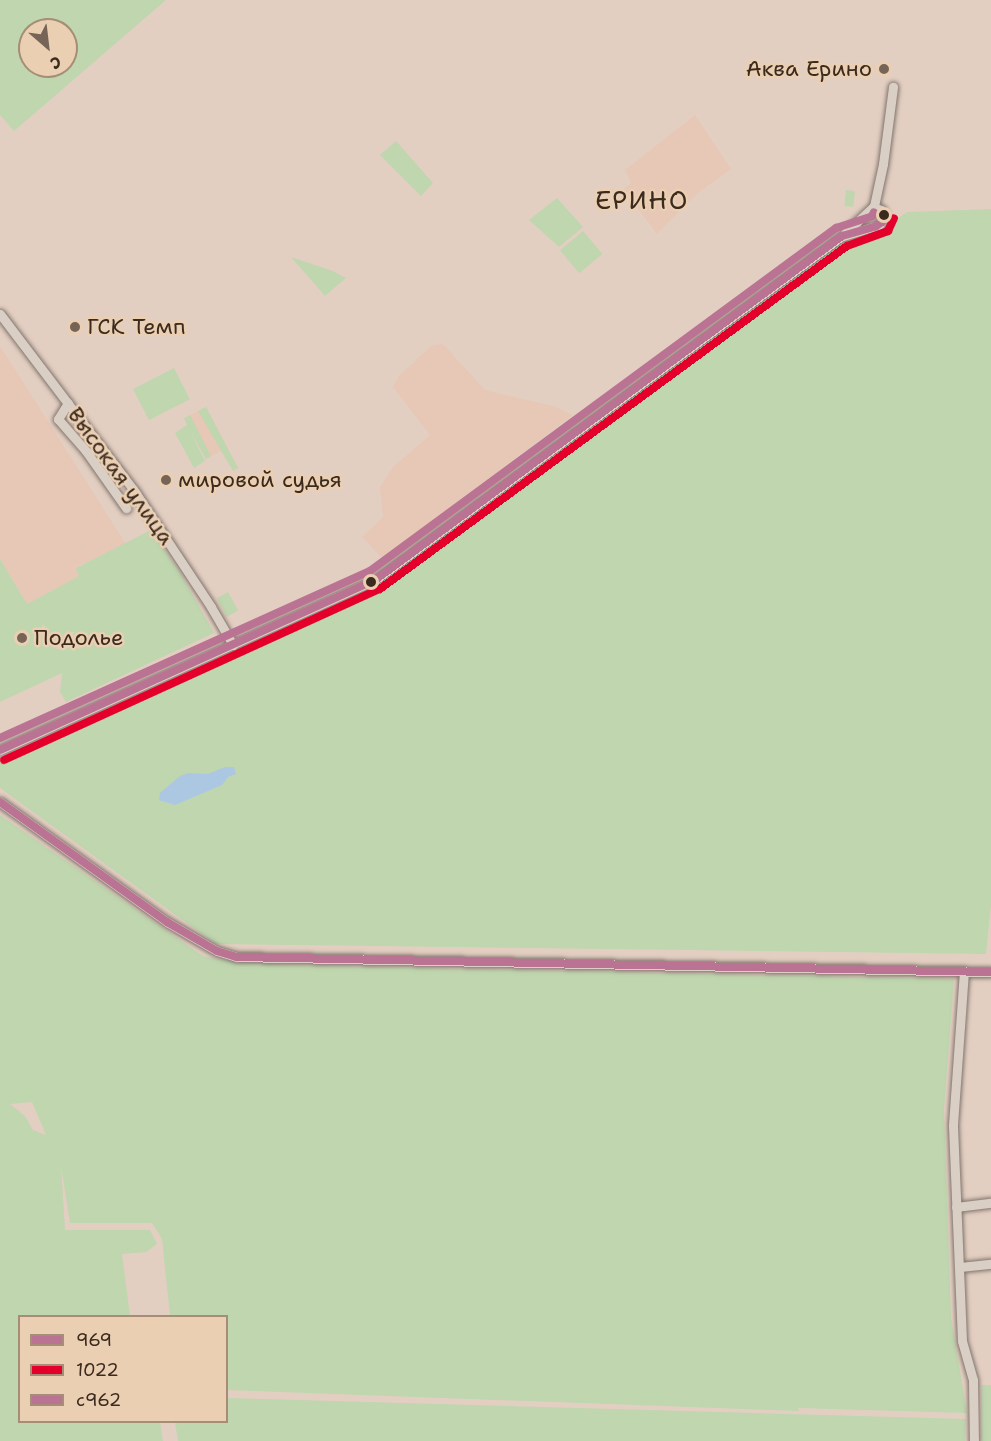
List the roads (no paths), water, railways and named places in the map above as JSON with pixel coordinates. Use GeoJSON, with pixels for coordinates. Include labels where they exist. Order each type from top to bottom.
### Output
{"type":"FeatureCollection","features":[{"type":"Feature","properties":{"kind":"street"},"geometry":{"type":"LineString","coordinates":[[0,750],[388,572],[842,236],[873,206],[883,164],[893,87]]}},
{"type":"Feature","properties":{"kind":"street"},"geometry":{"type":"LineString","coordinates":[[842,236],[879,225],[883,220],[883,212],[873,206]]}},
{"type":"Feature","properties":{"kind":"street","name":"Высокая улица"},"geometry":{"type":"LineString","coordinates":[[0,314],[159,527],[233,645]]}},
{"type":"Feature","properties":{"kind":"street"},"geometry":{"type":"LineString","coordinates":[[68,403],[58,419],[86,451],[126,508]]}},
{"type":"Feature","properties":{"kind":"street"},"geometry":{"type":"LineString","coordinates":[[0,802],[167,922],[217,951],[237,957],[991,972]]}},
{"type":"Feature","properties":{"kind":"street"},"geometry":{"type":"LineString","coordinates":[[964,972],[953,1126],[962,1341],[973,1380],[974,1441]]}},
{"type":"Feature","properties":{"kind":"street"},"geometry":{"type":"LineString","coordinates":[[956,1207],[991,1203]]}},
{"type":"Feature","properties":{"kind":"street"},"geometry":{"type":"LineString","coordinates":[[960,1267],[991,1264]]}},
{"type":"Feature","properties":{"kind":"water"},"geometry":{"type":"Polygon","coordinates":[[[225,767],[234,767],[236,774],[228,777],[222,785],[175,805],[159,800],[160,793],[180,776],[189,773],[208,774],[225,767]]]}},
{"type":"Feature","properties":{"kind":"place","name":"Аква Ерино"},"geometry":{"type":"Point","coordinates":[884,69]}},
{"type":"Feature","properties":{"kind":"place","name":"ГСК Темп"},"geometry":{"type":"Point","coordinates":[75,327]}},
{"type":"Feature","properties":{"kind":"place","name":"мировой судья"},"geometry":{"type":"Point","coordinates":[166,480]}},
{"type":"Feature","properties":{"kind":"place","name":"Подолье"},"geometry":{"type":"Point","coordinates":[22,638]}},
{"type":"Feature","properties":{"kind":"district","name":"ЕРИНО"},"geometry":{"type":"Point","coordinates":[642,200]}}]}
